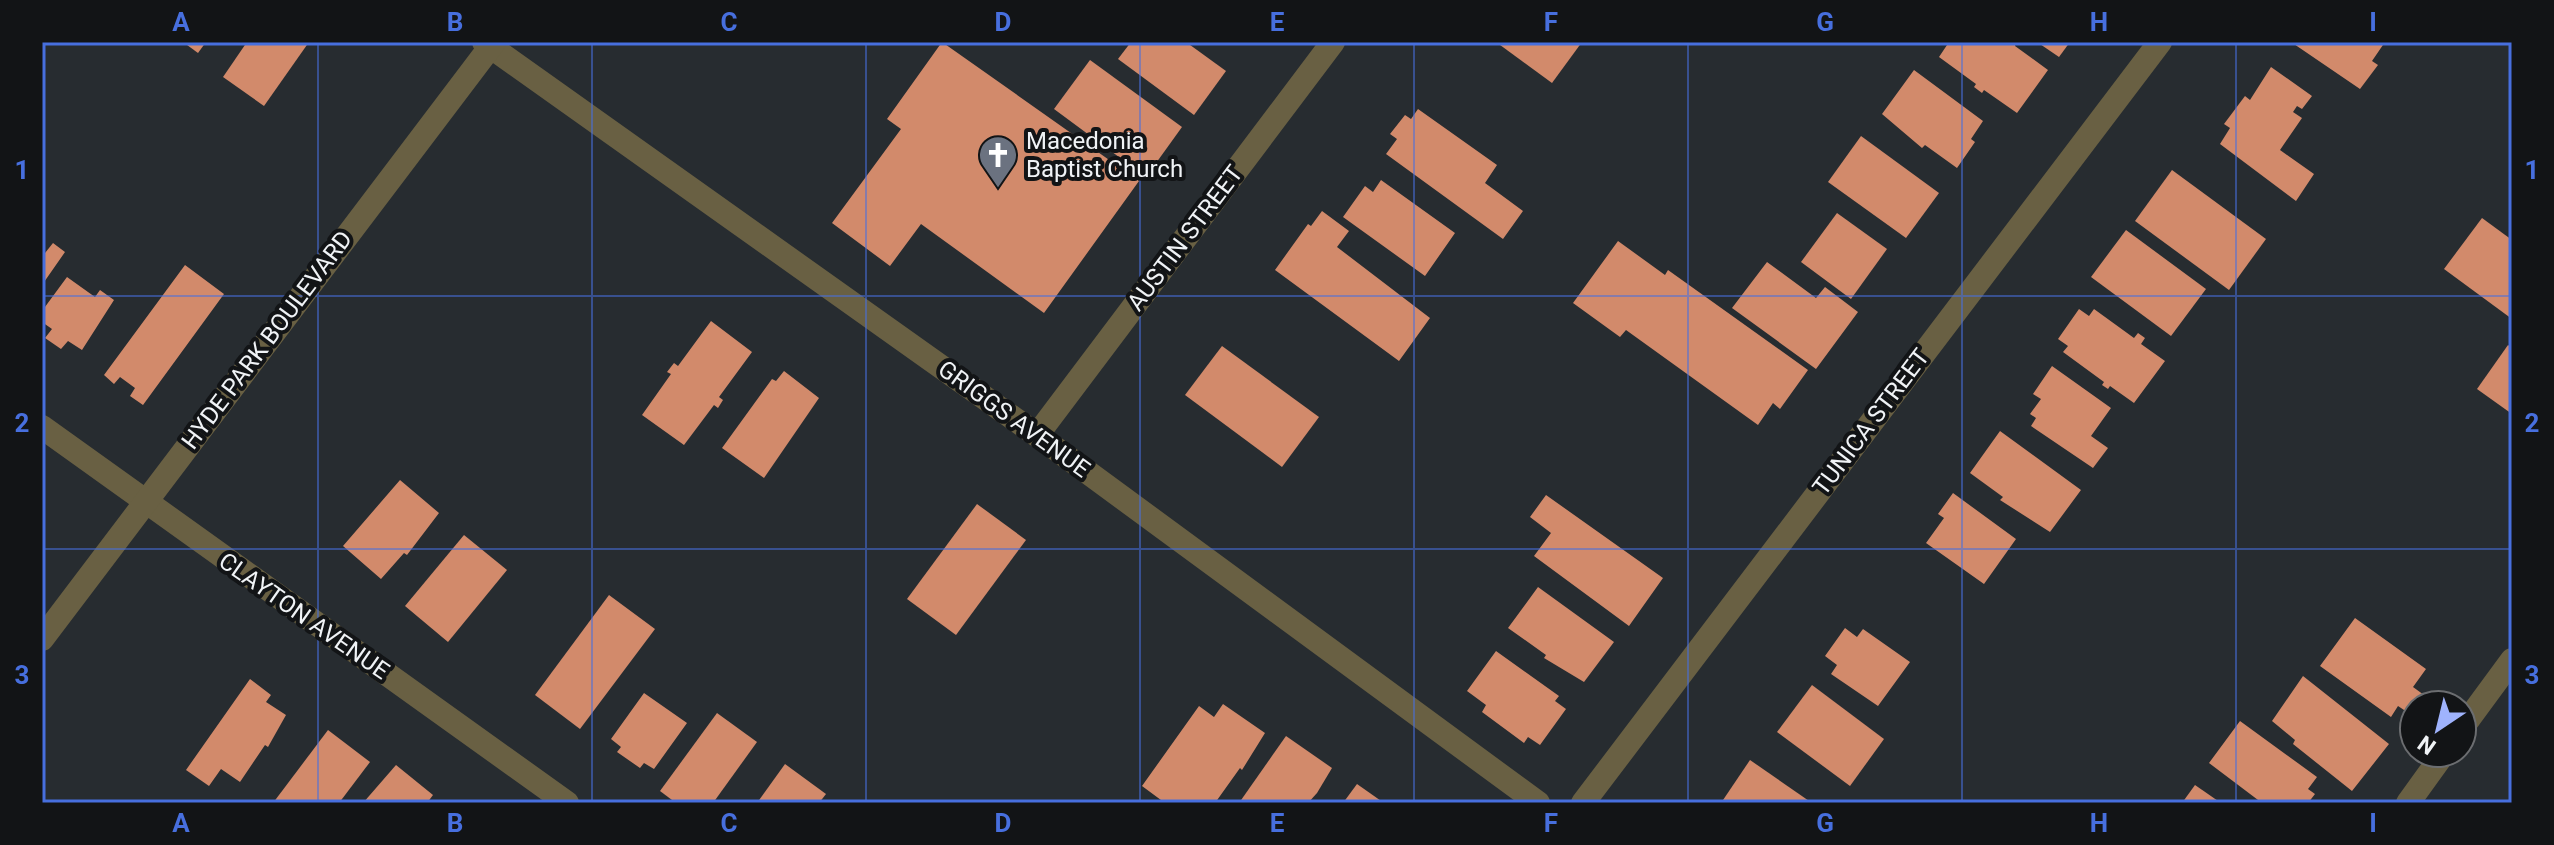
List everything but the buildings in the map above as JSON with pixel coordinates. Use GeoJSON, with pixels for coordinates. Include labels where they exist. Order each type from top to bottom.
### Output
{"type":"FeatureCollection","features":[{"type":"Feature","properties":{"kind":"street","name":"AUSTIN STREET"},"geometry":{"type":"LineString","coordinates":[[1037,435],[1333,42]]}},
{"type":"Feature","properties":{"kind":"street","name":"TUNICA STREET"},"geometry":{"type":"LineString","coordinates":[[1583,803],[2160,42]]}},
{"type":"Feature","properties":{"kind":"street","name":"GRIGGS AVENUE"},"geometry":{"type":"LineString","coordinates":[[489,44],[1037,435],[1538,803]]}},
{"type":"Feature","properties":{"kind":"street","name":"HYDE PARK BOULEVARD"},"geometry":{"type":"LineString","coordinates":[[42,639],[489,44]]}},
{"type":"Feature","properties":{"kind":"street","name":"CLAYTON AVENUE"},"geometry":{"type":"LineString","coordinates":[[42,427],[567,803]]}},
{"type":"Feature","properties":{"kind":"street"},"geometry":{"type":"LineString","coordinates":[[2478,706],[2512,660]]}},
{"type":"Feature","properties":{"kind":"street"},"geometry":{"type":"LineString","coordinates":[[2408,803],[2432,769]]}},
{"type":"Feature","properties":{"kind":"place","name":"Macedonia Baptist Church"},"geometry":{"type":"Point","coordinates":[998,189]}}]}
